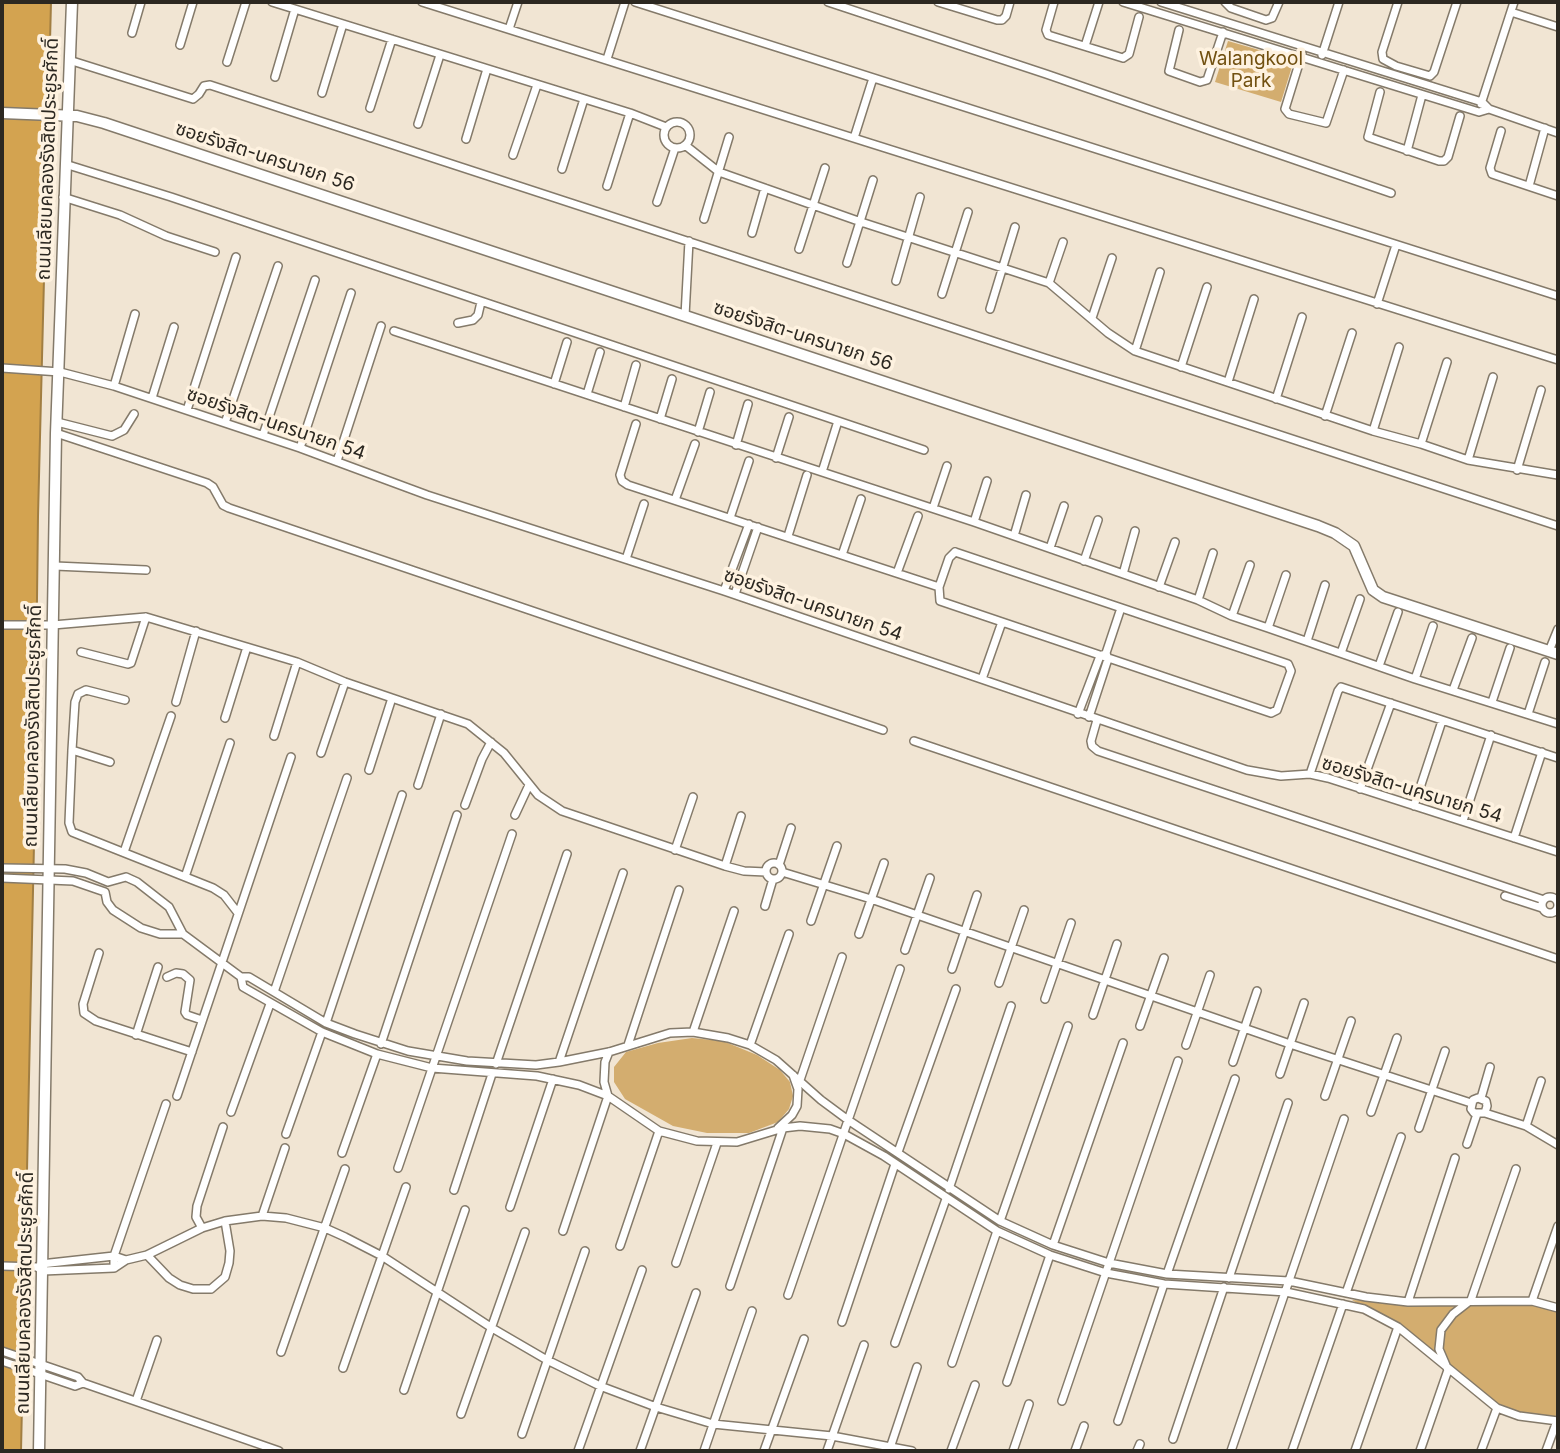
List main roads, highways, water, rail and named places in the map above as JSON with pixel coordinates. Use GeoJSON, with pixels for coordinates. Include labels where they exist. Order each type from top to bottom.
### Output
{"type":"FeatureCollection","features":[{"type":"Feature","properties":{"kind":"park label","name":"Walangkool Park"},"geometry":{"type":"Point","coordinates":[1251,70]}}]}
